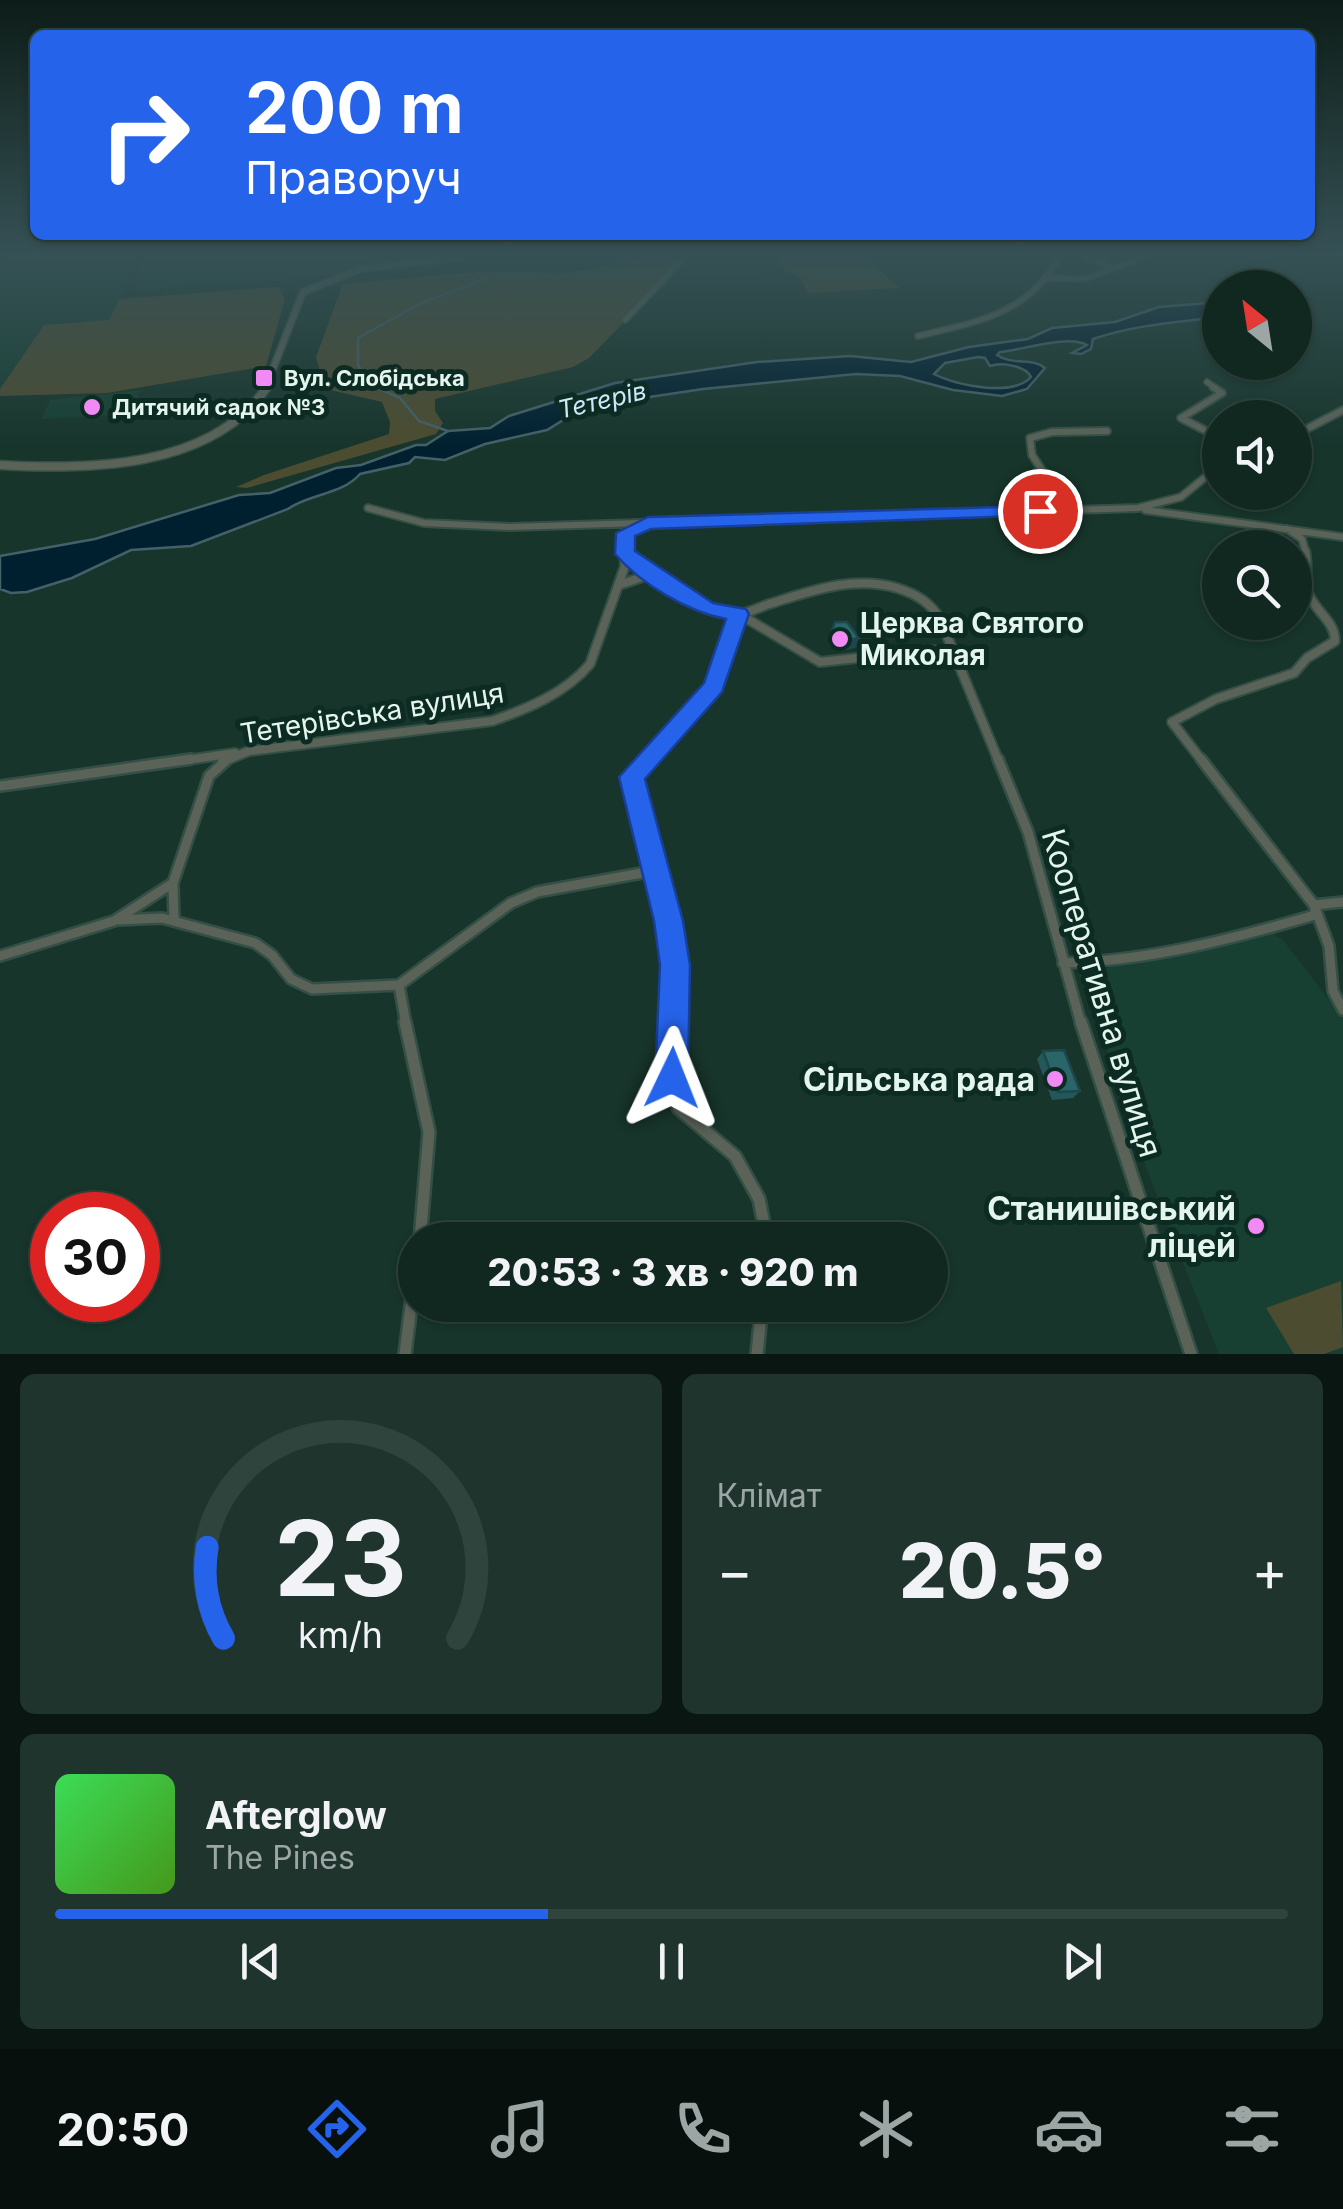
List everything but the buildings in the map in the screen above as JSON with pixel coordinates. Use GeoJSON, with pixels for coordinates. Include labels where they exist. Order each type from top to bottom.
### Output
{"type":"FeatureCollection","features":[{"type":"Feature","properties":{"kind":"street"},"geometry":{"type":"LineString","coordinates":[[0,465],[24,467],[138,458],[175,451],[203,440],[238,419],[262,395],[292,320]]}},
{"type":"Feature","properties":{"kind":"street"},"geometry":{"type":"LineString","coordinates":[[918,336],[985,320]]}},
{"type":"Feature","properties":{"kind":"street"},"geometry":{"type":"LineString","coordinates":[[1207,382],[1222,393],[1211,400]]}},
{"type":"Feature","properties":{"kind":"street"},"geometry":{"type":"LineString","coordinates":[[1202,405],[1181,418],[1202,429]]}},
{"type":"Feature","properties":{"kind":"street"},"geometry":{"type":"LineString","coordinates":[[1312,427],[1343,410]]}},
{"type":"Feature","properties":{"kind":"street"},"geometry":{"type":"LineString","coordinates":[[1068,510],[1029,449],[1030,438],[1052,432],[1107,431]]}},
{"type":"Feature","properties":{"kind":"street"},"geometry":{"type":"LineString","coordinates":[[368,508],[424,522],[484,527],[1068,510],[1125,508],[1181,497],[1202,480]]}},
{"type":"Feature","properties":{"kind":"street"},"geometry":{"type":"LineString","coordinates":[[1125,508],[1343,537]]}},
{"type":"Feature","properties":{"kind":"street"},"geometry":{"type":"LineString","coordinates":[[648,523],[626,533],[625,554],[708,608],[738,614],[820,662],[930,650],[954,652]]}},
{"type":"Feature","properties":{"kind":"street"},"geometry":{"type":"LineString","coordinates":[[1287,529],[1302,539],[1309,564],[1308,592],[1336,632],[1334,641],[1310,656],[1294,673],[1216,699],[1172,722],[1314,905],[1329,946],[1333,990],[1343,1010]]}},
{"type":"Feature","properties":{"kind":"street","name":"Тетерівська вулиця"},"geometry":{"type":"LineString","coordinates":[[210,776],[218,765],[249,751],[492,721],[530,708],[580,676],[590,664],[619,584],[625,554]]}},
{"type":"Feature","properties":{"kind":"street"},"geometry":{"type":"LineString","coordinates":[[619,584],[651,574]]}},
{"type":"Feature","properties":{"kind":"street","name":"Кооперативна вулиця"},"geometry":{"type":"LineString","coordinates":[[738,614],[824,587],[880,583],[912,593],[932,607],[1028,832],[1063,963],[1191,1354]]}},
{"type":"Feature","properties":{"kind":"street"},"geometry":{"type":"LineString","coordinates":[[738,614],[714,686],[632,777],[675,965],[672,1078],[678,1108],[736,1156],[759,1199],[763,1222]]}},
{"type":"Feature","properties":{"kind":"street"},"geometry":{"type":"LineString","coordinates":[[0,786],[249,751]]}},
{"type":"Feature","properties":{"kind":"street"},"geometry":{"type":"LineString","coordinates":[[174,921],[173,883],[214,756]]}},
{"type":"Feature","properties":{"kind":"street"},"geometry":{"type":"LineString","coordinates":[[0,956],[119,920],[146,917],[255,944],[272,955],[290,979],[312,989],[399,985],[511,902],[536,892],[654,870]]}},
{"type":"Feature","properties":{"kind":"street"},"geometry":{"type":"LineString","coordinates":[[119,920],[149,904],[173,883]]}},
{"type":"Feature","properties":{"kind":"street"},"geometry":{"type":"LineString","coordinates":[[1314,905],[1343,902]]}},
{"type":"Feature","properties":{"kind":"street"},"geometry":{"type":"LineString","coordinates":[[1063,963],[1107,964],[1282,925],[1316,915],[1314,905]]}},
{"type":"Feature","properties":{"kind":"street"},"geometry":{"type":"LineString","coordinates":[[399,985],[418,1095],[429,1132],[422,1222]]}},
{"type":"Feature","properties":{"kind":"street"},"geometry":{"type":"LineString","coordinates":[[405,1354],[409,1322]]}},
{"type":"Feature","properties":{"kind":"street"},"geometry":{"type":"LineString","coordinates":[[757,1354],[760,1322]]}},
{"type":"Feature","properties":{"kind":"shaded area"},"geometry":{"type":"Polygon","coordinates":[[[0,320],[107,320],[44,325],[0,389],[0,320]]]}},
{"type":"Feature","properties":{"kind":"shaded area"},"geometry":{"type":"Polygon","coordinates":[[[107,320],[279,320],[266,366],[107,393],[0,396],[0,389],[44,325],[107,320]]]}},
{"type":"Feature","properties":{"kind":"shaded area"},"geometry":{"type":"Polygon","coordinates":[[[330,320],[626,320],[589,358],[573,367],[435,399],[435,411],[443,423],[436,434],[247,488],[236,487],[389,434],[390,422],[382,402],[330,390],[316,357],[330,320]]]}},
{"type":"Feature","properties":{"kind":"shaded area","name":"Дитячий садок №3"},"geometry":{"type":"Polygon","coordinates":[[[140,390],[133,414],[41,419],[50,400],[140,390]]]}},
{"type":"Feature","properties":{"kind":"shaded area","name":"Станишівський ліцей"},"geometry":{"type":"Polygon","coordinates":[[[1256,931],[1272,933],[1283,940],[1343,1018],[1343,1354],[1219,1354],[1119,1099],[1118,1081],[1079,975],[1256,931]]]}},
{"type":"Feature","properties":{"kind":"shaded area"},"geometry":{"type":"Polygon","coordinates":[[[1341,1281],[1343,1347],[1324,1354],[1294,1354],[1266,1308],[1341,1281]]]}},
{"type":"Feature","properties":{"kind":"water","name":"Тетерів"},"geometry":{"type":"Polygon","coordinates":[[[1120,320],[1195,320],[1108,334],[1093,339],[1091,349],[1081,354],[1072,353],[1087,345],[1069,341],[1000,352],[997,355],[1003,358],[1045,368],[1027,389],[1002,396],[953,390],[900,376],[856,374],[623,401],[565,419],[547,430],[485,444],[445,460],[415,457],[409,463],[360,474],[335,490],[191,546],[131,550],[72,578],[27,592],[0,589],[0,556],[95,539],[239,495],[270,493],[336,468],[361,465],[426,445],[448,431],[490,428],[509,416],[615,383],[757,362],[850,356],[911,362],[969,347],[1028,339],[1052,328],[1120,320]],[[978,357],[945,363],[934,374],[956,382],[998,388],[1023,383],[1031,377],[1024,370],[1001,364],[990,366],[985,358],[978,357]]]}},
{"type":"Feature","properties":{"kind":"waterway"},"geometry":{"type":"LineString","coordinates":[[390,320],[358,338],[358,365],[370,385],[400,398],[419,421],[448,431]]}},
{"type":"Feature","properties":{"kind":"place","name":"Вул. Слобідська"},"geometry":{"type":"Point","coordinates":[264,378]}},
{"type":"Feature","properties":{"kind":"place","name":"Дитячий садок №3"},"geometry":{"type":"Point","coordinates":[92,407]}},
{"type":"Feature","properties":{"kind":"place","name":"Церква Святого Миколая"},"geometry":{"type":"Point","coordinates":[840,639]}},
{"type":"Feature","properties":{"kind":"place","name":"Сільська рада"},"geometry":{"type":"Point","coordinates":[1055,1079]}},
{"type":"Feature","properties":{"kind":"place","name":"Станишівський ліцей"},"geometry":{"type":"Point","coordinates":[1256,1226]}},
{"type":"Feature","properties":{"kind":"route"},"geometry":{"type":"LineString","coordinates":[[672,1078],[675,965],[632,777],[714,686],[738,614],[708,608],[651,574],[625,554],[623,537],[648,523],[1040,511]]}}]}
